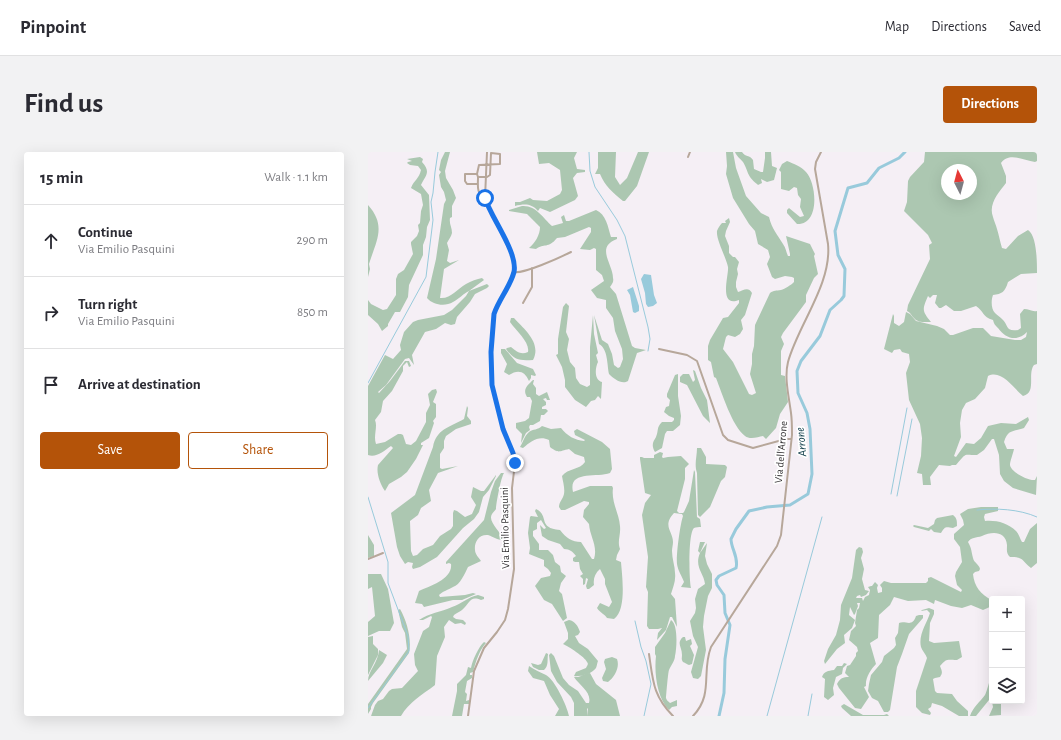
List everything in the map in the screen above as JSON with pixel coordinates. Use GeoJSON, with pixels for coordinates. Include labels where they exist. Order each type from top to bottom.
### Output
{"type":"FeatureCollection","features":[{"type":"Feature","properties":{"kind":"street"},"geometry":{"type":"LineString","coordinates":[[485,198],[487,152]]}},
{"type":"Feature","properties":{"kind":"street"},"geometry":{"type":"LineString","coordinates":[[478,177],[490,176],[490,164],[491,152],[500,154],[500,164],[490,164],[478,166],[476,174],[478,177],[479,193],[485,198],[512,256],[514,272],[517,273],[532,268],[571,252]]}},
{"type":"Feature","properties":{"kind":"street"},"geometry":{"type":"LineString","coordinates":[[688,157],[690,152]]}},
{"type":"Feature","properties":{"kind":"street","name":"Via dell'Arrone"},"geometry":{"type":"LineString","coordinates":[[693,716],[700,708],[704,699],[707,662],[710,651],[777,546],[781,535],[792,439],[792,419],[787,367],[791,354],[820,287],[828,256],[828,245],[815,168],[816,161],[821,152]]}},
{"type":"Feature","properties":{"kind":"street"},"geometry":{"type":"LineString","coordinates":[[476,174],[465,174],[465,181],[467,184],[478,184]]}},
{"type":"Feature","properties":{"kind":"street"},"geometry":{"type":"LineString","coordinates":[[524,303],[532,287],[532,268]]}},
{"type":"Feature","properties":{"kind":"street","name":"Via Emilio Pasquini"},"geometry":{"type":"LineString","coordinates":[[468,716],[474,671],[484,648],[505,620],[514,576],[512,488],[515,463],[512,451],[505,435],[494,393],[491,368],[494,314],[514,272]]}},
{"type":"Feature","properties":{"kind":"street"},"geometry":{"type":"LineString","coordinates":[[659,349],[687,355],[697,361],[723,435],[726,439],[753,448],[792,439]]}},
{"type":"Feature","properties":{"kind":"street"},"geometry":{"type":"LineString","coordinates":[[368,559],[383,553]]}},
{"type":"Feature","properties":{"kind":"street"},"geometry":{"type":"LineString","coordinates":[[650,654],[657,694],[662,704],[673,716]]}},
{"type":"Feature","properties":{"kind":"green space"},"geometry":{"type":"Polygon","coordinates":[[[445,152],[450,152],[445,171],[446,178],[456,198],[452,206],[452,217],[450,218],[452,233],[447,243],[449,250],[447,261],[450,263],[459,260],[444,269],[440,298],[451,295],[472,281],[482,278],[484,280],[455,301],[450,304],[443,305],[436,304],[427,298],[436,259],[444,204],[446,200],[441,187],[439,175],[441,172],[439,170],[441,160],[445,152]]]}},
{"type":"Feature","properties":{"kind":"green space"},"geometry":{"type":"Polygon","coordinates":[[[537,152],[577,152],[574,158],[577,169],[585,170],[585,172],[577,173],[573,178],[578,196],[575,200],[550,212],[540,208],[538,211],[527,205],[515,206],[515,202],[520,202],[530,198],[533,200],[547,201],[560,194],[562,190],[560,170],[549,163],[539,164],[537,152]]]}},
{"type":"Feature","properties":{"kind":"green space"},"geometry":{"type":"Polygon","coordinates":[[[598,152],[616,152],[615,177],[620,185],[627,178],[638,152],[649,152],[637,186],[625,201],[623,201],[610,189],[600,174],[595,174],[598,168],[598,152]]]}},
{"type":"Feature","properties":{"kind":"green space"},"geometry":{"type":"Polygon","coordinates":[[[726,152],[733,152],[736,168],[746,196],[761,213],[769,217],[773,228],[788,256],[790,256],[790,254],[786,236],[810,244],[815,254],[814,256],[818,274],[814,278],[806,295],[806,302],[781,337],[784,344],[781,351],[781,375],[785,376],[788,402],[780,414],[776,428],[766,439],[763,436],[749,438],[740,431],[728,409],[716,378],[714,377],[711,362],[708,360],[708,346],[710,340],[723,318],[728,317],[739,303],[739,300],[733,301],[729,299],[727,295],[728,267],[717,235],[717,231],[722,223],[726,223],[725,221],[729,218],[730,222],[725,236],[729,246],[729,253],[739,262],[736,282],[738,292],[747,289],[752,293],[745,315],[741,320],[743,329],[740,334],[735,337],[728,335],[726,337],[723,349],[733,362],[749,394],[752,395],[756,393],[750,374],[755,325],[770,293],[788,287],[794,282],[794,278],[785,276],[775,279],[772,277],[767,264],[770,257],[768,250],[758,244],[755,231],[733,198],[726,174],[726,152]]]}},
{"type":"Feature","properties":{"kind":"green space"},"geometry":{"type":"Polygon","coordinates":[[[735,152],[742,152],[750,157],[753,160],[754,169],[763,172],[765,152],[771,152],[772,166],[777,168],[774,180],[767,182],[761,179],[762,183],[758,185],[751,178],[743,162],[735,152]]]}},
{"type":"Feature","properties":{"kind":"green space"},"geometry":{"type":"Polygon","coordinates":[[[925,152],[1037,152],[1037,161],[1035,162],[1012,157],[1001,163],[1006,176],[1006,183],[995,198],[992,207],[993,217],[1002,248],[1006,249],[1018,236],[1028,230],[1031,233],[1035,243],[1037,273],[1021,274],[1008,282],[1003,292],[993,295],[992,302],[992,307],[995,313],[1011,330],[1018,330],[1021,328],[1020,314],[1024,309],[1037,311],[1037,364],[1034,365],[1032,369],[1030,391],[1023,396],[1003,377],[998,375],[988,376],[985,388],[975,399],[966,403],[962,410],[960,423],[961,437],[954,456],[956,457],[966,443],[974,444],[981,438],[988,426],[1001,423],[1016,424],[1028,417],[1029,420],[1024,428],[1009,433],[1004,442],[1007,449],[1014,449],[1010,462],[1011,468],[1020,476],[1028,479],[1035,480],[1037,476],[1036,495],[1013,488],[1004,481],[1000,474],[999,455],[994,439],[992,439],[984,450],[977,455],[965,455],[956,465],[939,465],[930,477],[931,485],[923,485],[922,474],[917,473],[921,456],[922,438],[920,424],[909,400],[906,373],[910,362],[909,354],[902,352],[900,349],[894,350],[892,353],[884,349],[893,314],[894,323],[899,326],[904,322],[906,312],[910,314],[907,311],[908,305],[930,259],[929,245],[932,243],[928,235],[904,211],[907,202],[908,181],[924,162],[925,152]],[[933,295],[930,298],[928,296],[924,307],[925,313],[931,322],[922,322],[910,314],[916,321],[937,326],[944,329],[950,335],[973,328],[983,328],[991,336],[1021,340],[1026,337],[1027,332],[1016,338],[1008,337],[1001,332],[993,320],[985,316],[976,306],[961,311],[954,311],[946,305],[939,308],[935,303],[937,295],[933,295]]]}},
{"type":"Feature","properties":{"kind":"green space"},"geometry":{"type":"Polygon","coordinates":[[[420,157],[423,159],[422,162],[427,171],[421,185],[429,195],[430,220],[423,245],[423,255],[409,285],[408,297],[400,312],[395,312],[388,326],[382,331],[378,324],[368,315],[368,300],[371,304],[383,310],[387,309],[396,295],[396,279],[398,274],[404,270],[413,254],[411,242],[417,236],[419,231],[418,225],[420,223],[423,205],[421,194],[411,188],[421,170],[418,166],[407,163],[412,161],[407,159],[420,157]]]}},
{"type":"Feature","properties":{"kind":"green space"},"geometry":{"type":"Polygon","coordinates":[[[787,161],[804,170],[810,178],[812,185],[814,194],[813,211],[810,218],[804,223],[797,224],[787,213],[789,208],[800,217],[804,216],[800,207],[801,199],[798,195],[797,188],[794,187],[789,191],[781,189],[781,172],[779,170],[782,164],[787,161]]]}},
{"type":"Feature","properties":{"kind":"green space"},"geometry":{"type":"Polygon","coordinates":[[[368,205],[374,213],[379,227],[377,241],[369,264],[370,269],[368,277],[368,205]]]}},
{"type":"Feature","properties":{"kind":"green space"},"geometry":{"type":"Polygon","coordinates":[[[522,206],[527,206],[535,210],[552,226],[563,223],[561,217],[564,215],[566,221],[569,221],[596,210],[602,214],[608,225],[611,237],[617,237],[617,239],[607,246],[606,251],[613,279],[613,283],[610,287],[616,294],[632,346],[646,350],[637,353],[628,381],[621,382],[609,374],[606,353],[599,344],[594,315],[602,340],[608,344],[612,354],[614,365],[618,368],[620,367],[623,359],[622,349],[615,331],[613,318],[606,308],[606,300],[597,298],[591,290],[604,281],[602,275],[596,270],[596,249],[580,249],[591,232],[591,228],[589,227],[565,237],[557,238],[549,245],[541,246],[536,249],[529,248],[537,239],[540,227],[527,214],[509,211],[522,206]]]}},
{"type":"Feature","properties":{"kind":"green space"},"geometry":{"type":"Polygon","coordinates":[[[487,284],[489,286],[475,294],[457,317],[455,324],[451,325],[445,323],[436,329],[425,332],[412,355],[414,365],[409,358],[405,359],[386,385],[378,392],[379,393],[390,381],[405,361],[409,361],[411,366],[409,367],[407,362],[403,366],[403,371],[392,391],[383,401],[381,412],[375,420],[375,438],[376,444],[385,442],[398,434],[401,434],[403,435],[406,444],[411,445],[416,441],[426,422],[426,413],[430,405],[428,394],[432,390],[436,389],[437,392],[433,402],[436,404],[436,417],[433,421],[434,423],[429,438],[421,443],[421,445],[423,445],[407,472],[389,484],[385,491],[379,478],[378,465],[393,448],[391,446],[374,456],[368,455],[368,386],[385,355],[393,359],[401,350],[400,345],[404,332],[413,322],[444,315],[452,310],[469,291],[487,284]]]}},
{"type":"Feature","properties":{"kind":"green space"},"geometry":{"type":"Polygon","coordinates":[[[566,303],[569,306],[566,332],[569,339],[567,350],[570,362],[575,368],[576,378],[580,384],[587,387],[590,385],[590,347],[593,315],[594,334],[598,353],[596,355],[598,362],[596,367],[596,376],[599,381],[602,382],[601,399],[598,396],[586,407],[575,400],[565,387],[562,367],[556,355],[558,354],[558,339],[563,307],[566,303]]]}},
{"type":"Feature","properties":{"kind":"green space"},"geometry":{"type":"Polygon","coordinates":[[[511,318],[514,318],[534,342],[535,354],[533,360],[514,358],[506,349],[511,347],[519,352],[528,352],[525,340],[510,322],[511,318]]]}},
{"type":"Feature","properties":{"kind":"green space"},"geometry":{"type":"Polygon","coordinates":[[[501,349],[505,349],[517,363],[533,369],[536,375],[531,375],[529,381],[521,372],[515,372],[509,375],[504,372],[507,364],[501,353],[501,349]]]}},
{"type":"Feature","properties":{"kind":"green space"},"geometry":{"type":"Polygon","coordinates":[[[693,370],[695,371],[707,400],[710,423],[703,416],[687,385],[680,382],[680,377],[683,374],[689,374],[693,382],[695,380],[693,370]]]}},
{"type":"Feature","properties":{"kind":"green space"},"geometry":{"type":"Polygon","coordinates":[[[678,374],[678,396],[681,416],[680,425],[673,431],[667,431],[662,448],[655,452],[653,444],[659,426],[662,422],[672,422],[674,420],[674,418],[664,412],[666,407],[669,406],[670,400],[667,397],[667,394],[675,375],[678,374]]]}},
{"type":"Feature","properties":{"kind":"green space"},"geometry":{"type":"Polygon","coordinates":[[[533,380],[533,384],[536,388],[536,394],[539,396],[547,392],[550,400],[547,400],[546,398],[543,399],[546,402],[546,405],[542,407],[542,409],[546,409],[548,411],[544,415],[541,415],[540,421],[530,425],[530,430],[526,433],[521,443],[522,434],[516,428],[516,423],[525,421],[529,418],[532,401],[530,397],[527,397],[525,389],[533,380]]]}},
{"type":"Feature","properties":{"kind":"green space"},"geometry":{"type":"Polygon","coordinates":[[[467,406],[467,416],[471,421],[471,424],[456,429],[446,436],[444,448],[440,454],[440,468],[442,469],[458,466],[438,473],[429,490],[431,501],[421,508],[418,515],[410,521],[411,551],[413,556],[417,555],[423,549],[433,545],[440,536],[451,529],[453,526],[454,510],[465,517],[472,514],[476,505],[471,497],[473,487],[484,491],[496,476],[489,490],[483,497],[479,512],[474,519],[463,528],[437,557],[420,567],[413,569],[413,563],[408,562],[405,564],[400,556],[391,513],[415,495],[437,436],[444,429],[464,419],[467,406]]]}},
{"type":"Feature","properties":{"kind":"green space"},"geometry":{"type":"Polygon","coordinates":[[[542,426],[551,429],[561,428],[571,437],[584,441],[585,440],[575,435],[574,431],[577,429],[602,442],[610,449],[612,469],[610,473],[584,476],[575,480],[573,492],[590,486],[612,486],[613,488],[613,498],[620,529],[620,549],[616,560],[621,562],[623,583],[621,608],[614,619],[607,618],[597,608],[600,603],[609,607],[612,602],[605,584],[605,579],[600,569],[595,576],[594,585],[587,589],[586,586],[588,579],[586,578],[585,584],[583,585],[583,579],[580,576],[583,574],[580,569],[579,562],[573,561],[573,558],[576,556],[571,551],[564,549],[560,544],[548,540],[542,536],[540,525],[544,529],[546,528],[541,520],[537,523],[537,529],[533,531],[533,536],[539,544],[539,550],[548,550],[553,555],[555,562],[560,566],[561,572],[566,576],[561,583],[559,591],[562,594],[567,618],[563,621],[552,604],[544,600],[535,586],[541,578],[550,576],[551,573],[544,566],[544,560],[529,554],[530,548],[528,533],[530,517],[538,517],[535,511],[536,509],[540,512],[549,527],[560,530],[572,540],[581,542],[592,559],[594,559],[595,554],[589,524],[583,517],[584,510],[589,502],[584,501],[565,510],[561,510],[559,507],[564,492],[562,476],[565,473],[583,465],[585,462],[584,457],[575,454],[569,449],[555,451],[550,447],[549,440],[542,438],[538,438],[523,448],[520,447],[529,432],[542,426]]]}},
{"type":"Feature","properties":{"kind":"green space"},"geometry":{"type":"Polygon","coordinates":[[[697,448],[701,448],[706,457],[706,464],[725,465],[727,467],[725,477],[721,481],[710,507],[700,517],[698,515],[696,467],[697,448]]]}},
{"type":"Feature","properties":{"kind":"green space"},"geometry":{"type":"Polygon","coordinates":[[[660,452],[663,453],[663,458],[681,456],[689,464],[685,468],[685,479],[677,511],[679,513],[684,512],[689,501],[694,470],[697,517],[700,519],[701,527],[694,528],[691,538],[689,567],[691,588],[681,587],[684,582],[678,569],[677,560],[678,540],[683,516],[682,514],[674,513],[669,521],[668,525],[673,538],[672,554],[675,568],[674,584],[671,594],[675,599],[677,627],[672,617],[670,617],[666,630],[657,640],[658,633],[662,628],[649,629],[647,626],[648,592],[646,587],[648,557],[642,515],[645,503],[651,495],[645,493],[640,457],[654,458],[654,455],[660,452]]]}},
{"type":"Feature","properties":{"kind":"green space"},"geometry":{"type":"Polygon","coordinates":[[[501,473],[504,473],[500,485],[496,509],[492,513],[491,520],[503,540],[488,535],[480,537],[476,541],[475,550],[481,561],[468,567],[456,586],[442,592],[439,595],[440,597],[473,593],[476,594],[462,600],[453,600],[424,607],[422,604],[415,603],[419,591],[445,578],[451,569],[451,564],[446,564],[446,562],[484,520],[491,492],[495,481],[501,473]]]}},
{"type":"Feature","properties":{"kind":"green space"},"geometry":{"type":"Polygon","coordinates":[[[998,507],[998,511],[985,514],[985,521],[1006,524],[1017,532],[1022,542],[1024,542],[1030,529],[1037,523],[1037,563],[1031,568],[1020,558],[1010,557],[1007,553],[1007,545],[1004,537],[998,533],[990,533],[972,538],[968,542],[974,560],[980,569],[973,574],[975,582],[981,593],[989,598],[989,607],[983,610],[971,605],[962,608],[951,606],[935,600],[934,604],[926,600],[908,601],[894,597],[890,605],[879,615],[878,638],[870,643],[876,664],[872,668],[866,680],[866,686],[864,687],[869,697],[861,709],[855,708],[837,684],[842,678],[849,677],[845,673],[847,666],[850,665],[858,651],[857,647],[849,640],[851,631],[856,626],[857,610],[860,603],[857,603],[858,606],[854,615],[850,607],[849,615],[855,620],[852,628],[844,635],[845,643],[837,649],[825,664],[824,661],[828,649],[836,635],[840,620],[841,605],[852,578],[856,550],[859,547],[862,548],[863,552],[861,558],[864,569],[862,579],[865,590],[869,591],[866,595],[861,597],[860,595],[857,596],[856,598],[862,598],[863,601],[865,597],[869,595],[870,590],[868,587],[872,586],[875,582],[878,585],[878,593],[882,592],[880,585],[884,581],[891,583],[926,583],[928,578],[931,577],[961,592],[962,590],[957,585],[955,576],[962,562],[960,547],[954,539],[954,534],[964,525],[960,514],[968,509],[998,507]]]}},
{"type":"Feature","properties":{"kind":"green space"},"geometry":{"type":"Polygon","coordinates":[[[953,515],[957,526],[953,528],[946,528],[941,533],[934,532],[931,529],[929,531],[913,526],[928,528],[934,524],[937,518],[953,515]]]}},
{"type":"Feature","properties":{"kind":"green space"},"geometry":{"type":"Polygon","coordinates":[[[368,535],[374,545],[374,556],[368,558],[368,535]]]}},
{"type":"Feature","properties":{"kind":"green space"},"geometry":{"type":"Polygon","coordinates":[[[700,542],[705,542],[700,553],[698,551],[700,542]]]}},
{"type":"Feature","properties":{"kind":"green space"},"geometry":{"type":"Polygon","coordinates":[[[707,543],[705,556],[712,574],[712,588],[708,596],[704,616],[703,627],[706,650],[701,676],[698,679],[693,678],[691,672],[698,647],[693,636],[690,621],[695,613],[695,599],[698,589],[705,584],[698,562],[700,553],[707,543]]]}},
{"type":"Feature","properties":{"kind":"green space"},"geometry":{"type":"Polygon","coordinates":[[[368,574],[381,574],[388,589],[394,623],[390,631],[379,631],[368,636],[368,622],[375,616],[372,587],[368,589],[368,574]]]}},
{"type":"Feature","properties":{"kind":"green space"},"geometry":{"type":"Polygon","coordinates":[[[478,595],[484,597],[484,599],[481,600],[475,598],[470,600],[462,610],[453,617],[463,620],[466,623],[465,625],[461,623],[455,624],[449,620],[444,627],[445,637],[437,656],[435,685],[412,703],[401,716],[371,716],[378,701],[383,699],[392,689],[402,688],[418,671],[415,665],[414,654],[423,631],[429,627],[432,617],[419,620],[478,595]]]}},
{"type":"Feature","properties":{"kind":"green space"},"geometry":{"type":"Polygon","coordinates":[[[929,608],[934,610],[934,614],[930,623],[929,641],[934,643],[959,641],[962,657],[957,660],[946,661],[940,666],[942,672],[941,676],[933,679],[935,691],[937,693],[952,694],[968,711],[968,716],[959,716],[942,706],[932,703],[931,707],[928,709],[931,713],[930,715],[922,713],[916,707],[916,691],[927,658],[920,643],[923,629],[930,613],[927,610],[921,611],[929,608]]]}},
{"type":"Feature","properties":{"kind":"green space"},"geometry":{"type":"Polygon","coordinates":[[[400,609],[405,619],[408,631],[410,642],[409,653],[373,703],[368,714],[368,704],[407,649],[405,633],[398,610],[400,609]]]}},
{"type":"Feature","properties":{"kind":"green space"},"geometry":{"type":"Polygon","coordinates":[[[923,615],[923,618],[909,634],[897,667],[890,710],[888,712],[884,712],[878,701],[872,698],[868,691],[871,675],[882,662],[884,656],[896,645],[895,638],[898,633],[899,623],[911,623],[916,616],[923,615]]]}},
{"type":"Feature","properties":{"kind":"green space"},"geometry":{"type":"Polygon","coordinates":[[[569,620],[575,623],[580,632],[575,636],[579,643],[588,649],[598,661],[596,668],[592,672],[585,675],[574,676],[576,672],[586,668],[588,663],[580,655],[563,644],[568,639],[568,633],[564,622],[569,620]]]}},
{"type":"Feature","properties":{"kind":"green space"},"geometry":{"type":"Polygon","coordinates":[[[671,620],[676,631],[676,647],[674,660],[669,672],[666,698],[670,703],[677,700],[677,706],[672,707],[669,710],[662,699],[657,685],[655,647],[665,633],[671,620]]]}},
{"type":"Feature","properties":{"kind":"green space"},"geometry":{"type":"Polygon","coordinates":[[[373,636],[373,644],[378,649],[378,655],[368,675],[368,637],[373,636]]]}},
{"type":"Feature","properties":{"kind":"green space"},"geometry":{"type":"Polygon","coordinates":[[[683,637],[685,637],[686,641],[691,639],[692,644],[690,646],[694,655],[692,664],[689,665],[683,662],[682,659],[680,641],[683,637]]]}},
{"type":"Feature","properties":{"kind":"green space"},"geometry":{"type":"Polygon","coordinates":[[[484,642],[486,643],[480,653],[473,672],[470,673],[472,678],[467,681],[465,692],[467,694],[466,701],[469,700],[469,704],[464,704],[462,716],[452,716],[457,684],[466,675],[468,667],[471,668],[476,654],[484,642]]]}},
{"type":"Feature","properties":{"kind":"green space"},"geometry":{"type":"Polygon","coordinates":[[[379,650],[387,655],[383,663],[368,681],[368,677],[377,659],[379,650]]]}},
{"type":"Feature","properties":{"kind":"green space"},"geometry":{"type":"Polygon","coordinates":[[[546,653],[548,654],[548,663],[544,670],[539,670],[533,667],[531,663],[538,665],[541,664],[546,653]]]}},
{"type":"Feature","properties":{"kind":"green space"},"geometry":{"type":"Polygon","coordinates":[[[551,653],[554,656],[563,678],[569,685],[578,691],[586,703],[589,703],[589,695],[574,677],[590,673],[596,684],[616,700],[620,716],[588,716],[574,716],[574,703],[571,697],[557,682],[551,671],[549,655],[551,653]]]}},
{"type":"Feature","properties":{"kind":"green space"},"geometry":{"type":"Polygon","coordinates":[[[612,657],[617,659],[618,662],[616,672],[608,682],[603,681],[602,678],[606,669],[604,662],[605,659],[612,657]]]}},
{"type":"Feature","properties":{"kind":"green space"},"geometry":{"type":"Polygon","coordinates":[[[844,663],[847,664],[843,668],[842,674],[836,677],[833,688],[834,695],[828,700],[824,697],[825,679],[822,677],[826,672],[834,670],[837,666],[842,666],[844,663]]]}},
{"type":"Feature","properties":{"kind":"green space"},"geometry":{"type":"Polygon","coordinates":[[[529,666],[546,675],[553,682],[566,706],[569,716],[555,716],[559,709],[550,695],[544,681],[533,678],[528,671],[529,666]]]}},
{"type":"Feature","properties":{"kind":"green space"},"geometry":{"type":"Polygon","coordinates":[[[989,682],[989,700],[976,716],[970,716],[975,707],[985,695],[989,682]]]}},
{"type":"Feature","properties":{"kind":"green space"},"geometry":{"type":"Polygon","coordinates":[[[844,704],[863,715],[887,714],[889,716],[851,716],[842,708],[841,706],[844,704]]]}},
{"type":"Feature","properties":{"kind":"green space"},"geometry":{"type":"Polygon","coordinates":[[[992,704],[1001,704],[1001,715],[989,716],[993,707],[992,704]]]}},
{"type":"Feature","properties":{"kind":"water"},"geometry":{"type":"Polygon","coordinates":[[[644,274],[651,275],[654,295],[657,303],[648,307],[646,304],[641,279],[644,274]]]}},
{"type":"Feature","properties":{"kind":"water"},"geometry":{"type":"Polygon","coordinates":[[[633,287],[639,306],[639,311],[635,313],[633,312],[630,295],[627,290],[633,287]]]}},
{"type":"Feature","properties":{"kind":"waterway"},"geometry":{"type":"LineString","coordinates":[[368,383],[426,277],[433,220],[431,202],[438,152]]}},
{"type":"Feature","properties":{"kind":"waterway"},"geometry":{"type":"LineString","coordinates":[[589,152],[590,171],[595,187],[617,220],[625,236],[648,327],[650,339],[648,351]]}},
{"type":"Feature","properties":{"kind":"waterway","name":"Arrone"},"geometry":{"type":"LineString","coordinates":[[719,716],[724,693],[725,659],[730,625],[725,613],[724,595],[717,585],[716,580],[719,576],[736,568],[736,557],[731,539],[736,529],[749,511],[767,507],[790,505],[808,494],[812,474],[810,429],[807,413],[798,393],[797,371],[801,361],[820,336],[830,310],[844,296],[845,269],[838,255],[835,231],[848,188],[867,183],[879,168],[899,158],[905,152]]}},
{"type":"Feature","properties":{"kind":"waterway"},"geometry":{"type":"LineString","coordinates":[[891,494],[907,408]]}},
{"type":"Feature","properties":{"kind":"waterway"},"geometry":{"type":"LineString","coordinates":[[897,496],[912,419]]}},
{"type":"Feature","properties":{"kind":"waterway"},"geometry":{"type":"LineString","coordinates":[[368,497],[388,562],[388,583],[408,636],[409,651],[368,708]]}},
{"type":"Feature","properties":{"kind":"waterway"},"geometry":{"type":"LineString","coordinates":[[977,510],[1007,510],[1023,512],[1037,517]]}},
{"type":"Feature","properties":{"kind":"waterway"},"geometry":{"type":"LineString","coordinates":[[767,716],[822,517]]}},
{"type":"Feature","properties":{"kind":"waterway"},"geometry":{"type":"LineString","coordinates":[[635,621],[651,684],[644,716]]}},
{"type":"Feature","properties":{"kind":"waterway"},"geometry":{"type":"LineString","coordinates":[[808,716],[812,694]]}},
{"type":"Feature","properties":{"kind":"route"},"geometry":{"type":"LineString","coordinates":[[485,198],[511,252],[514,264],[514,271],[511,280],[494,314],[491,368],[494,393],[505,435],[512,451],[515,463]]}}]}
